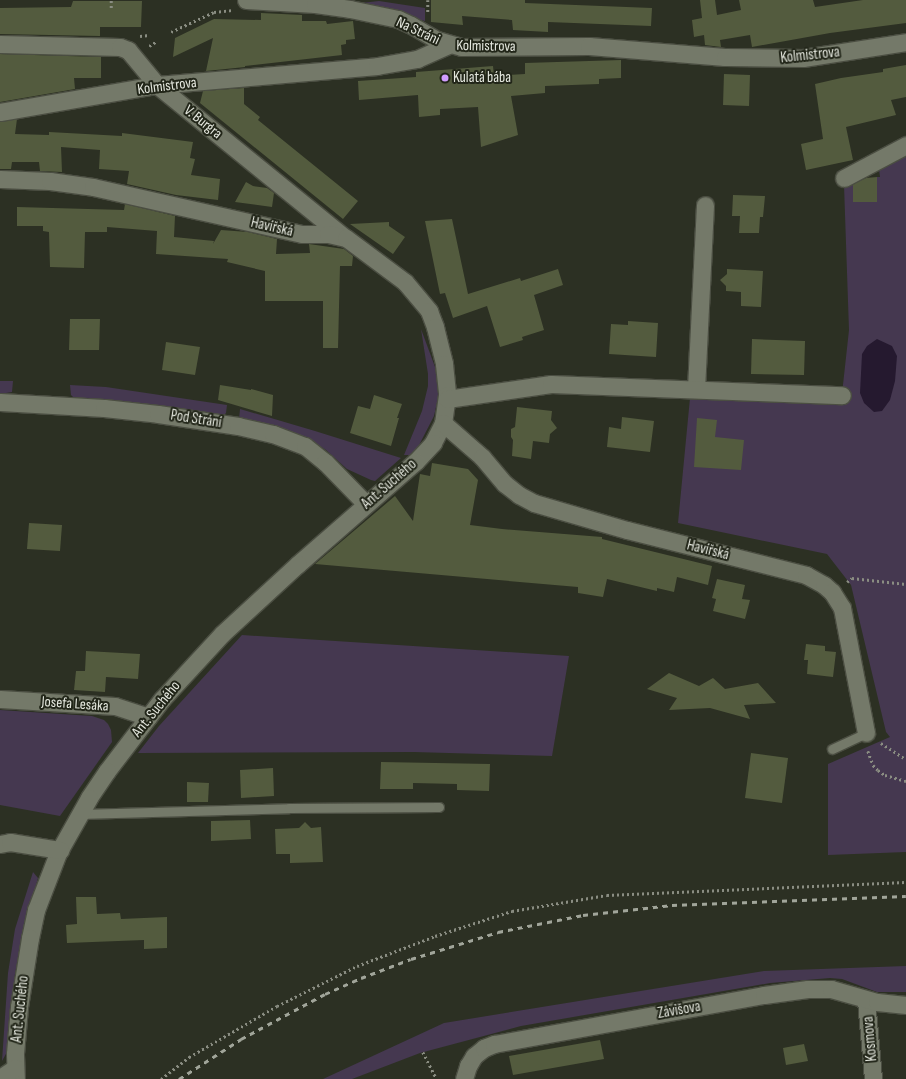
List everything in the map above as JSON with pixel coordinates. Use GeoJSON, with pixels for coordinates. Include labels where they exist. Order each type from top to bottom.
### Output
{"type":"FeatureCollection","features":[{"type":"Feature","properties":{"kind":"street","name":"Na Stráni"},"geometry":{"type":"LineString","coordinates":[[315,4],[337,0]]}},
{"type":"Feature","properties":{"kind":"street","name":"Na Stráni"},"geometry":{"type":"LineString","coordinates":[[240,5],[315,4],[350,9],[398,19],[449,45]]}},
{"type":"Feature","properties":{"kind":"street","name":"Kolmistrova"},"geometry":{"type":"LineString","coordinates":[[0,112],[157,85],[376,66],[417,58],[449,45],[469,47],[597,46],[725,57],[803,58],[906,42]]}},
{"type":"Feature","properties":{"kind":"street","name":"V. Burgra"},"geometry":{"type":"LineString","coordinates":[[0,44],[120,47],[131,53],[157,85],[346,238]]}},
{"type":"Feature","properties":{"kind":"street"},"geometry":{"type":"LineString","coordinates":[[844,178],[906,145]]}},
{"type":"Feature","properties":{"kind":"street","name":"Havířská"},"geometry":{"type":"LineString","coordinates":[[0,179],[50,181],[92,187],[302,234],[328,234],[346,238],[405,282],[429,311],[435,327],[444,364],[447,399],[443,423],[482,457],[505,484],[534,503],[627,530],[806,575],[816,579],[832,592],[842,608],[866,733]]}},
{"type":"Feature","properties":{"kind":"street"},"geometry":{"type":"LineString","coordinates":[[696,389],[705,204]]}},
{"type":"Feature","properties":{"kind":"street"},"geometry":{"type":"LineString","coordinates":[[447,399],[551,384],[842,395]]}},
{"type":"Feature","properties":{"kind":"street","name":"Pod Strání"},"geometry":{"type":"LineString","coordinates":[[0,402],[104,408],[150,413],[238,426],[273,434],[305,446],[325,462],[366,504]]}},
{"type":"Feature","properties":{"kind":"street","name":"Ant. Suchého"},"geometry":{"type":"LineString","coordinates":[[16,1074],[18,1015],[30,938],[44,886],[60,850],[79,814],[107,771],[148,717],[198,658],[222,634],[366,504],[415,462],[432,443],[443,423]]}},
{"type":"Feature","properties":{"kind":"street","name":"Josefa Lesáka"},"geometry":{"type":"LineString","coordinates":[[0,699],[115,706],[148,717]]}},
{"type":"Feature","properties":{"kind":"street"},"geometry":{"type":"LineString","coordinates":[[0,844],[10,842],[60,850]]}},
{"type":"Feature","properties":{"kind":"street","name":"Závišova"},"geometry":{"type":"LineString","coordinates":[[464,1077],[474,1056],[484,1048],[494,1044],[798,990],[831,989],[866,1000],[906,1005]]}},
{"type":"Feature","properties":{"kind":"street","name":"Kosmova"},"geometry":{"type":"LineString","coordinates":[[866,1000],[873,1079]]}},
{"type":"Feature","properties":{"kind":"street"},"geometry":{"type":"LineString","coordinates":[[0,1078],[16,1074]]}},
{"type":"Feature","properties":{"kind":"lane"},"geometry":{"type":"LineString","coordinates":[[832,749],[866,733]]}},
{"type":"Feature","properties":{"kind":"lane"},"geometry":{"type":"LineString","coordinates":[[79,814],[290,808],[439,807]]}},
{"type":"Feature","properties":{"kind":"path"},"geometry":{"type":"LineString","coordinates":[[111,8],[112,0]]}},
{"type":"Feature","properties":{"kind":"path"},"geometry":{"type":"LineString","coordinates":[[428,0],[428,14]]}},
{"type":"Feature","properties":{"kind":"path"},"geometry":{"type":"LineString","coordinates":[[171,32],[214,12],[240,5]]}},
{"type":"Feature","properties":{"kind":"path"},"geometry":{"type":"LineString","coordinates":[[139,36],[149,35]]}},
{"type":"Feature","properties":{"kind":"path"},"geometry":{"type":"LineString","coordinates":[[832,592],[852,578],[906,584]]}},
{"type":"Feature","properties":{"kind":"path"},"geometry":{"type":"LineString","coordinates":[[866,733],[906,760]]}},
{"type":"Feature","properties":{"kind":"path"},"geometry":{"type":"LineString","coordinates":[[868,752],[873,765],[878,770],[885,775],[906,781]]}},
{"type":"Feature","properties":{"kind":"path"},"geometry":{"type":"LineString","coordinates":[[161,1079],[190,1057],[277,1006],[357,966],[435,936],[512,910],[607,895],[906,882]]}},
{"type":"Feature","properties":{"kind":"path"},"geometry":{"type":"LineString","coordinates":[[423,1052],[436,1079]]}},
{"type":"Feature","properties":{"kind":"shaded area"},"geometry":{"type":"Polygon","coordinates":[[[379,1],[425,8],[425,21],[361,5],[361,3],[379,1]]]}},
{"type":"Feature","properties":{"kind":"shaded area"},"geometry":{"type":"Polygon","coordinates":[[[906,154],[906,852],[828,855],[828,764],[890,737],[886,732],[851,585],[827,554],[678,523],[690,398],[841,403],[849,330],[844,185],[853,182],[853,202],[877,202],[877,177],[880,177],[879,169],[906,154]]]}},
{"type":"Feature","properties":{"kind":"shaded area"},"geometry":{"type":"Polygon","coordinates":[[[421,329],[438,375],[438,398],[434,416],[414,455],[404,455],[422,411],[428,386],[428,374],[421,329]]]}},
{"type":"Feature","properties":{"kind":"shaded area"},"geometry":{"type":"Polygon","coordinates":[[[877,339],[892,346],[897,356],[895,381],[890,400],[882,411],[874,412],[864,403],[860,393],[862,354],[867,346],[877,339]]]}},
{"type":"Feature","properties":{"kind":"shaded area"},"geometry":{"type":"Polygon","coordinates":[[[0,381],[13,381],[12,392],[0,394],[0,381]]]}},
{"type":"Feature","properties":{"kind":"shaded area"},"geometry":{"type":"Polygon","coordinates":[[[70,385],[106,387],[227,405],[226,413],[223,416],[74,398],[71,395],[70,385]]]}},
{"type":"Feature","properties":{"kind":"shaded area"},"geometry":{"type":"Polygon","coordinates":[[[240,409],[401,458],[375,481],[371,480],[347,469],[326,450],[309,439],[239,419],[240,409]]]}},
{"type":"Feature","properties":{"kind":"shaded area"},"geometry":{"type":"Polygon","coordinates":[[[242,635],[569,656],[552,756],[414,752],[138,753],[159,726],[242,635]]]}},
{"type":"Feature","properties":{"kind":"shaded area"},"geometry":{"type":"Polygon","coordinates":[[[0,710],[92,716],[104,720],[108,724],[111,730],[112,742],[60,816],[0,805],[0,710]]]}},
{"type":"Feature","properties":{"kind":"shaded area"},"geometry":{"type":"Polygon","coordinates":[[[33,872],[38,878],[22,936],[15,974],[7,1052],[2,1061],[8,973],[15,929],[33,872]]]}},
{"type":"Feature","properties":{"kind":"shaded area"},"geometry":{"type":"Polygon","coordinates":[[[906,966],[906,992],[877,992],[842,979],[830,978],[770,983],[521,1026],[420,1053],[352,1079],[323,1079],[444,1023],[764,971],[906,966]]]}},
{"type":"Feature","properties":{"kind":"building"},"geometry":{"type":"Polygon","coordinates":[[[431,0],[525,0],[525,3],[652,8],[651,26],[548,22],[548,32],[513,30],[512,20],[462,16],[463,25],[431,22],[431,0]]]}},
{"type":"Feature","properties":{"kind":"building"},"geometry":{"type":"Polygon","coordinates":[[[700,0],[715,0],[717,15],[741,10],[739,0],[813,0],[815,7],[863,0],[906,0],[906,23],[830,33],[752,47],[750,35],[720,40],[721,47],[705,45],[704,35],[694,37],[692,20],[702,18],[700,0]]]}},
{"type":"Feature","properties":{"kind":"building"},"geometry":{"type":"Polygon","coordinates":[[[73,1],[142,1],[141,27],[100,27],[100,36],[0,34],[0,8],[71,7],[73,1]]]}},
{"type":"Feature","properties":{"kind":"building"},"geometry":{"type":"Polygon","coordinates":[[[261,13],[302,15],[302,21],[326,21],[327,24],[353,21],[355,39],[346,40],[346,44],[341,45],[342,55],[206,71],[213,38],[173,57],[175,38],[214,19],[261,20],[261,13]]]}},
{"type":"Feature","properties":{"kind":"building"},"geometry":{"type":"Polygon","coordinates":[[[0,54],[101,57],[101,78],[74,78],[75,89],[0,102],[0,54]]]}},
{"type":"Feature","properties":{"kind":"building"},"geometry":{"type":"Polygon","coordinates":[[[621,60],[621,78],[599,79],[599,84],[545,86],[545,93],[511,96],[518,135],[481,147],[478,107],[440,109],[440,115],[419,117],[418,95],[359,100],[358,81],[416,77],[416,72],[493,66],[494,76],[525,74],[525,63],[621,60]]]}},
{"type":"Feature","properties":{"kind":"building"},"geometry":{"type":"Polygon","coordinates":[[[906,65],[906,97],[891,100],[896,115],[846,127],[853,160],[806,170],[801,144],[823,139],[815,84],[841,78],[883,72],[883,69],[906,65]]]}},
{"type":"Feature","properties":{"kind":"building"},"geometry":{"type":"Polygon","coordinates":[[[724,74],[750,75],[749,106],[723,105],[724,74]]]}},
{"type":"Feature","properties":{"kind":"building"},"geometry":{"type":"Polygon","coordinates":[[[244,88],[244,104],[260,117],[258,120],[358,201],[343,219],[200,103],[203,91],[244,88]]]}},
{"type":"Feature","properties":{"kind":"building"},"geometry":{"type":"Polygon","coordinates":[[[17,119],[15,134],[49,135],[49,132],[122,136],[122,133],[193,142],[190,158],[195,159],[191,175],[220,179],[218,200],[176,195],[127,184],[129,171],[99,169],[100,150],[61,147],[62,172],[40,171],[39,162],[12,162],[11,169],[0,169],[0,122],[17,119]]]}},
{"type":"Feature","properties":{"kind":"building"},"geometry":{"type":"Polygon","coordinates":[[[877,177],[877,202],[853,202],[853,184],[866,178],[877,177]]]}},
{"type":"Feature","properties":{"kind":"building"},"geometry":{"type":"Polygon","coordinates":[[[246,182],[253,186],[267,188],[274,193],[272,207],[235,202],[246,182]]]}},
{"type":"Feature","properties":{"kind":"building"},"geometry":{"type":"Polygon","coordinates":[[[733,195],[765,196],[763,217],[760,217],[759,233],[739,233],[740,216],[732,216],[733,195]]]}},
{"type":"Feature","properties":{"kind":"building"},"geometry":{"type":"Polygon","coordinates":[[[125,204],[175,216],[174,237],[214,241],[213,244],[221,230],[248,232],[277,239],[276,254],[310,253],[309,244],[344,249],[353,256],[352,266],[340,266],[338,348],[323,348],[323,301],[265,301],[265,271],[227,262],[228,259],[156,254],[157,231],[107,227],[107,232],[85,232],[84,268],[50,267],[49,232],[43,231],[43,226],[17,226],[17,207],[124,210],[125,204]]]}},
{"type":"Feature","properties":{"kind":"building"},"geometry":{"type":"Polygon","coordinates":[[[452,219],[468,294],[520,278],[521,281],[558,269],[563,285],[534,295],[544,330],[522,337],[523,340],[500,347],[487,306],[453,318],[445,293],[440,294],[425,221],[452,219]]]}},
{"type":"Feature","properties":{"kind":"building"},"geometry":{"type":"Polygon","coordinates":[[[389,222],[389,226],[405,237],[393,254],[350,224],[389,222]]]}},
{"type":"Feature","properties":{"kind":"building"},"geometry":{"type":"Polygon","coordinates":[[[727,269],[763,271],[761,307],[741,306],[741,292],[726,291],[726,286],[720,280],[727,274],[727,269]]]}},
{"type":"Feature","properties":{"kind":"building"},"geometry":{"type":"Polygon","coordinates":[[[70,319],[100,319],[99,350],[69,350],[70,319]]]}},
{"type":"Feature","properties":{"kind":"building"},"geometry":{"type":"Polygon","coordinates":[[[628,321],[658,323],[656,357],[609,354],[611,324],[628,325],[628,321]]]}},
{"type":"Feature","properties":{"kind":"building"},"geometry":{"type":"Polygon","coordinates":[[[752,339],[805,341],[804,375],[751,374],[752,339]]]}},
{"type":"Feature","properties":{"kind":"building"},"geometry":{"type":"Polygon","coordinates":[[[166,342],[200,347],[195,375],[162,370],[166,342]]]}},
{"type":"Feature","properties":{"kind":"building"},"geometry":{"type":"Polygon","coordinates":[[[220,385],[251,389],[273,395],[272,416],[218,400],[220,385]]]}},
{"type":"Feature","properties":{"kind":"building"},"geometry":{"type":"Polygon","coordinates":[[[374,395],[402,404],[397,418],[399,418],[391,446],[350,433],[358,406],[370,409],[374,395]]]}},
{"type":"Feature","properties":{"kind":"building"},"geometry":{"type":"Polygon","coordinates":[[[517,407],[552,411],[551,420],[557,428],[550,434],[549,443],[533,441],[531,459],[512,456],[513,440],[511,437],[511,429],[515,427],[517,407]]]}},
{"type":"Feature","properties":{"kind":"building"},"geometry":{"type":"Polygon","coordinates":[[[622,417],[654,421],[650,452],[607,447],[609,427],[621,429],[622,417]]]}},
{"type":"Feature","properties":{"kind":"building"},"geometry":{"type":"Polygon","coordinates":[[[697,418],[717,420],[715,437],[744,440],[741,470],[694,467],[697,418]]]}},
{"type":"Feature","properties":{"kind":"building"},"geometry":{"type":"Polygon","coordinates":[[[432,463],[468,469],[478,480],[470,525],[602,537],[602,539],[712,566],[708,585],[677,577],[674,592],[657,588],[657,591],[607,579],[603,597],[578,593],[578,587],[315,564],[395,496],[413,521],[420,474],[430,476],[432,463]]]}},
{"type":"Feature","properties":{"kind":"building"},"geometry":{"type":"Polygon","coordinates":[[[29,523],[62,525],[60,551],[27,549],[29,523]]]}},
{"type":"Feature","properties":{"kind":"building"},"geometry":{"type":"Polygon","coordinates":[[[717,579],[745,585],[742,599],[750,600],[745,619],[713,611],[716,599],[712,598],[717,579]]]}},
{"type":"Feature","properties":{"kind":"building"},"geometry":{"type":"Polygon","coordinates":[[[806,644],[825,646],[825,651],[836,652],[833,677],[807,674],[808,660],[804,660],[806,644]]]}},
{"type":"Feature","properties":{"kind":"building"},"geometry":{"type":"Polygon","coordinates":[[[86,651],[140,654],[138,679],[106,677],[105,692],[74,690],[76,671],[85,671],[86,651]]]}},
{"type":"Feature","properties":{"kind":"building"},"geometry":{"type":"Polygon","coordinates":[[[669,673],[699,686],[713,678],[725,689],[758,683],[776,703],[744,705],[750,719],[710,708],[669,710],[677,698],[647,689],[669,673]]]}},
{"type":"Feature","properties":{"kind":"building"},"geometry":{"type":"Polygon","coordinates":[[[751,753],[788,758],[782,803],[745,798],[751,753]]]}},
{"type":"Feature","properties":{"kind":"building"},"geometry":{"type":"Polygon","coordinates":[[[381,762],[490,764],[489,791],[457,790],[457,784],[413,783],[413,789],[380,789],[381,762]]]}},
{"type":"Feature","properties":{"kind":"building"},"geometry":{"type":"Polygon","coordinates":[[[273,768],[274,796],[241,798],[240,770],[273,768]]]}},
{"type":"Feature","properties":{"kind":"building"},"geometry":{"type":"Polygon","coordinates":[[[187,782],[209,783],[208,802],[187,802],[187,782]]]}},
{"type":"Feature","properties":{"kind":"building"},"geometry":{"type":"Polygon","coordinates":[[[250,820],[251,839],[211,841],[211,821],[250,820]]]}},
{"type":"Feature","properties":{"kind":"building"},"geometry":{"type":"Polygon","coordinates":[[[305,822],[311,828],[321,827],[323,862],[290,863],[290,854],[276,854],[275,829],[299,828],[305,822]]]}},
{"type":"Feature","properties":{"kind":"building"},"geometry":{"type":"Polygon","coordinates":[[[76,897],[96,897],[97,914],[120,913],[121,919],[167,917],[167,948],[144,949],[144,940],[67,943],[66,925],[77,924],[76,897]]]}},
{"type":"Feature","properties":{"kind":"building"},"geometry":{"type":"Polygon","coordinates":[[[600,1040],[604,1059],[513,1075],[509,1056],[600,1040]]]}},
{"type":"Feature","properties":{"kind":"building"},"geometry":{"type":"Polygon","coordinates":[[[804,1044],[808,1061],[786,1065],[783,1048],[804,1044]]]}},
{"type":"Feature","properties":{"kind":"railway"},"geometry":{"type":"LineString","coordinates":[[179,1079],[241,1039],[325,994],[361,978],[411,959],[498,932],[583,915],[672,905],[906,896]]}},
{"type":"Feature","properties":{"kind":"place","name":"Kulatá bába"},"geometry":{"type":"Point","coordinates":[445,78]}}]}
